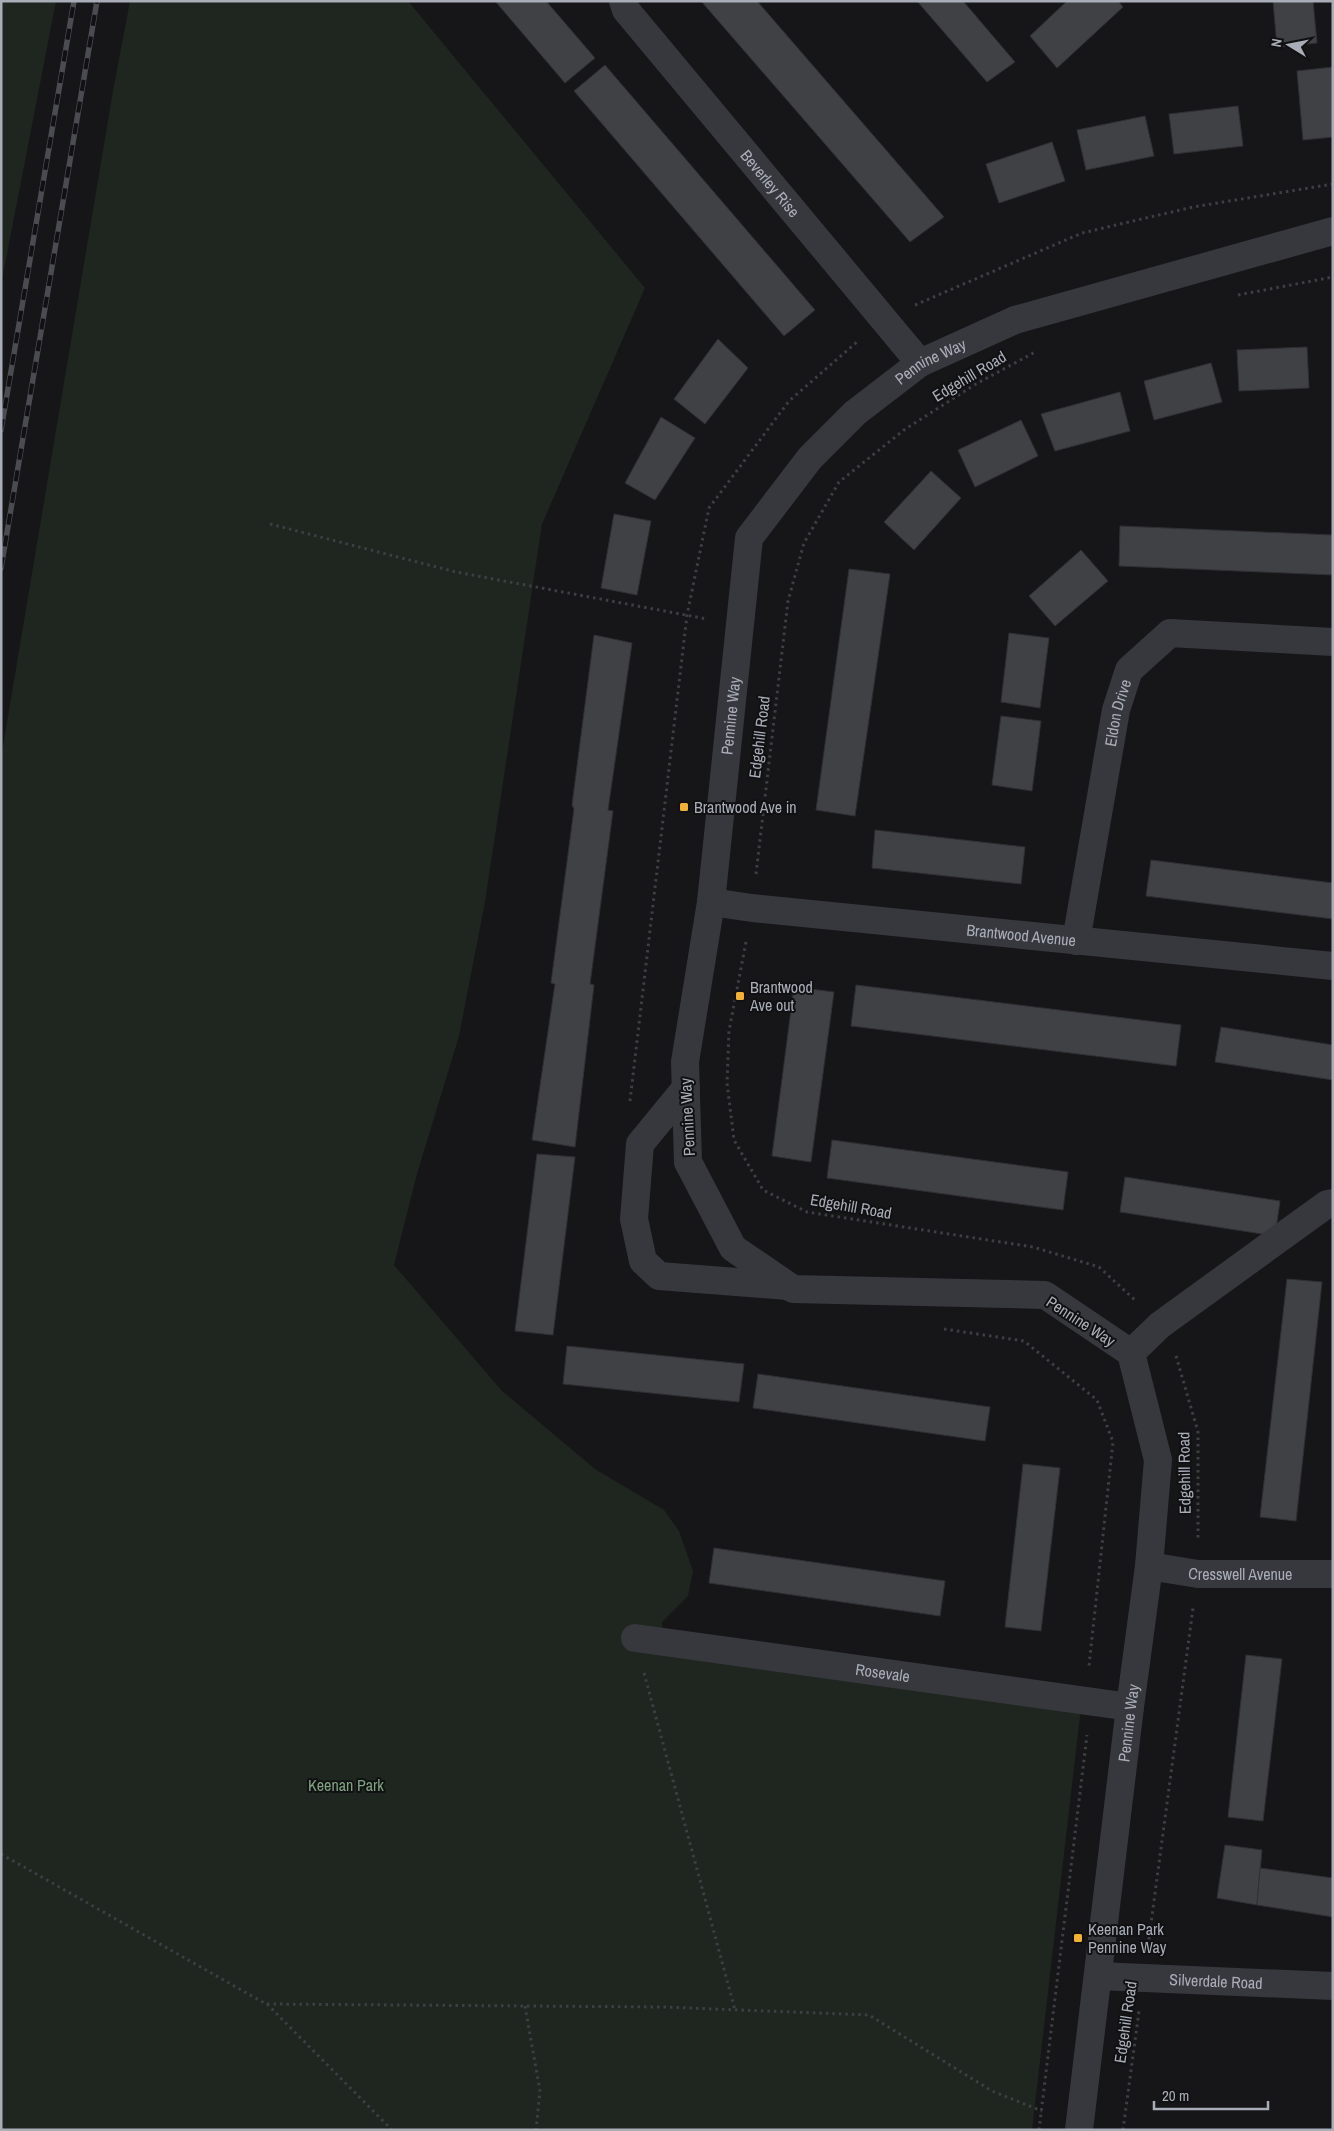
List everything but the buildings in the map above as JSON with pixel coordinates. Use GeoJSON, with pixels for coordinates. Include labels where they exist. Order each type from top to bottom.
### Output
{"type":"FeatureCollection","features":[{"type":"Feature","properties":{"kind":"street","name":"Beverley Rise"},"geometry":{"type":"LineString","coordinates":[[623,1],[626,10],[920,363]]}},
{"type":"Feature","properties":{"kind":"street","name":"Pennine Way"},"geometry":{"type":"LineString","coordinates":[[1079,2130],[1149,1566],[1158,1460],[1131,1353],[1045,1295],[793,1288],[733,1248],[688,1162],[685,1062],[712,902],[748,538],[810,458],[855,413],[920,363],[1014,320],[1333,231]]}},
{"type":"Feature","properties":{"kind":"street","name":"Eldon Drive"},"geometry":{"type":"LineString","coordinates":[[1076,941],[1116,710],[1129,670],[1170,634],[1333,642]]}},
{"type":"Feature","properties":{"kind":"street","name":"Brantwood Avenue"},"geometry":{"type":"LineString","coordinates":[[712,902],[752,908],[1333,966]]}},
{"type":"Feature","properties":{"kind":"street"},"geometry":{"type":"LineString","coordinates":[[686,1088],[640,1144],[634,1219],[643,1261],[658,1276],[789,1286]]}},
{"type":"Feature","properties":{"kind":"street"},"geometry":{"type":"LineString","coordinates":[[1131,1353],[1160,1325],[1326,1204],[1333,1203]]}},
{"type":"Feature","properties":{"kind":"street","name":"Cresswell Avenue"},"geometry":{"type":"LineString","coordinates":[[1149,1566],[1198,1574],[1333,1574]]}},
{"type":"Feature","properties":{"kind":"street","name":"Rosevale"},"geometry":{"type":"LineString","coordinates":[[635,1638],[1130,1708]]}},
{"type":"Feature","properties":{"kind":"street","name":"Silverdale Road"},"geometry":{"type":"LineString","coordinates":[[1098,1976],[1333,1986]]}},
{"type":"Feature","properties":{"kind":"path"},"geometry":{"type":"LineString","coordinates":[[630,1105],[686,615],[709,508],[789,401],[883,318],[1082,233],[1193,207],[1333,184]]}},
{"type":"Feature","properties":{"kind":"path"},"geometry":{"type":"LineString","coordinates":[[1231,297],[1333,277]]}},
{"type":"Feature","properties":{"kind":"path","name":"Edgehill Road"},"geometry":{"type":"LineString","coordinates":[[1046,346],[976,384],[904,430],[839,482],[804,543],[788,601],[752,908],[730,1031],[727,1083],[734,1140],[764,1190],[807,1212],[1033,1247],[1099,1267],[1170,1334],[1198,1432],[1198,1574],[1123,2130]]}},
{"type":"Feature","properties":{"kind":"path"},"geometry":{"type":"LineString","coordinates":[[270,524],[456,572],[740,625]]}},
{"type":"Feature","properties":{"kind":"path"},"geometry":{"type":"LineString","coordinates":[[936,1328],[1024,1341],[1097,1400],[1113,1442],[1088,1661],[1091,1702],[1039,2130]]}},
{"type":"Feature","properties":{"kind":"path"},"geometry":{"type":"LineString","coordinates":[[635,1638],[734,2010]]}},
{"type":"Feature","properties":{"kind":"path"},"geometry":{"type":"LineString","coordinates":[[1,1854],[266,2004],[392,2130]]}},
{"type":"Feature","properties":{"kind":"path"},"geometry":{"type":"LineString","coordinates":[[266,2004],[524,2006],[869,2015],[992,2091],[1042,2111]]}},
{"type":"Feature","properties":{"kind":"path"},"geometry":{"type":"LineString","coordinates":[[524,2006],[540,2092],[536,2130]]}},
{"type":"Feature","properties":{"kind":"green space"},"geometry":{"type":"Polygon","coordinates":[[[1,1],[56,1],[1,285],[1,1]]]}},
{"type":"Feature","properties":{"kind":"green space","name":"Keenan Park"},"geometry":{"type":"Polygon","coordinates":[[[130,1],[408,1],[645,288],[542,524],[485,902],[459,1036],[417,1174],[394,1265],[502,1391],[595,1469],[664,1510],[679,1531],[693,1571],[688,1596],[662,1622],[663,1645],[1082,1699],[1032,2130],[1,2130],[1,758],[113,91],[130,1]]]}},
{"type":"Feature","properties":{"kind":"railway"},"geometry":{"type":"LineString","coordinates":[[1,430],[74,1]]}},
{"type":"Feature","properties":{"kind":"railway"},"geometry":{"type":"LineString","coordinates":[[1,568],[97,1]]}},
{"type":"Feature","properties":{"kind":"place","name":"Brantwood Ave in"},"geometry":{"type":"Point","coordinates":[684,807]}},
{"type":"Feature","properties":{"kind":"place","name":"Brantwood Ave out"},"geometry":{"type":"Point","coordinates":[740,996]}},
{"type":"Feature","properties":{"kind":"place","name":"Keenan Park Pennine Way"},"geometry":{"type":"Point","coordinates":[1078,1938]}}]}
